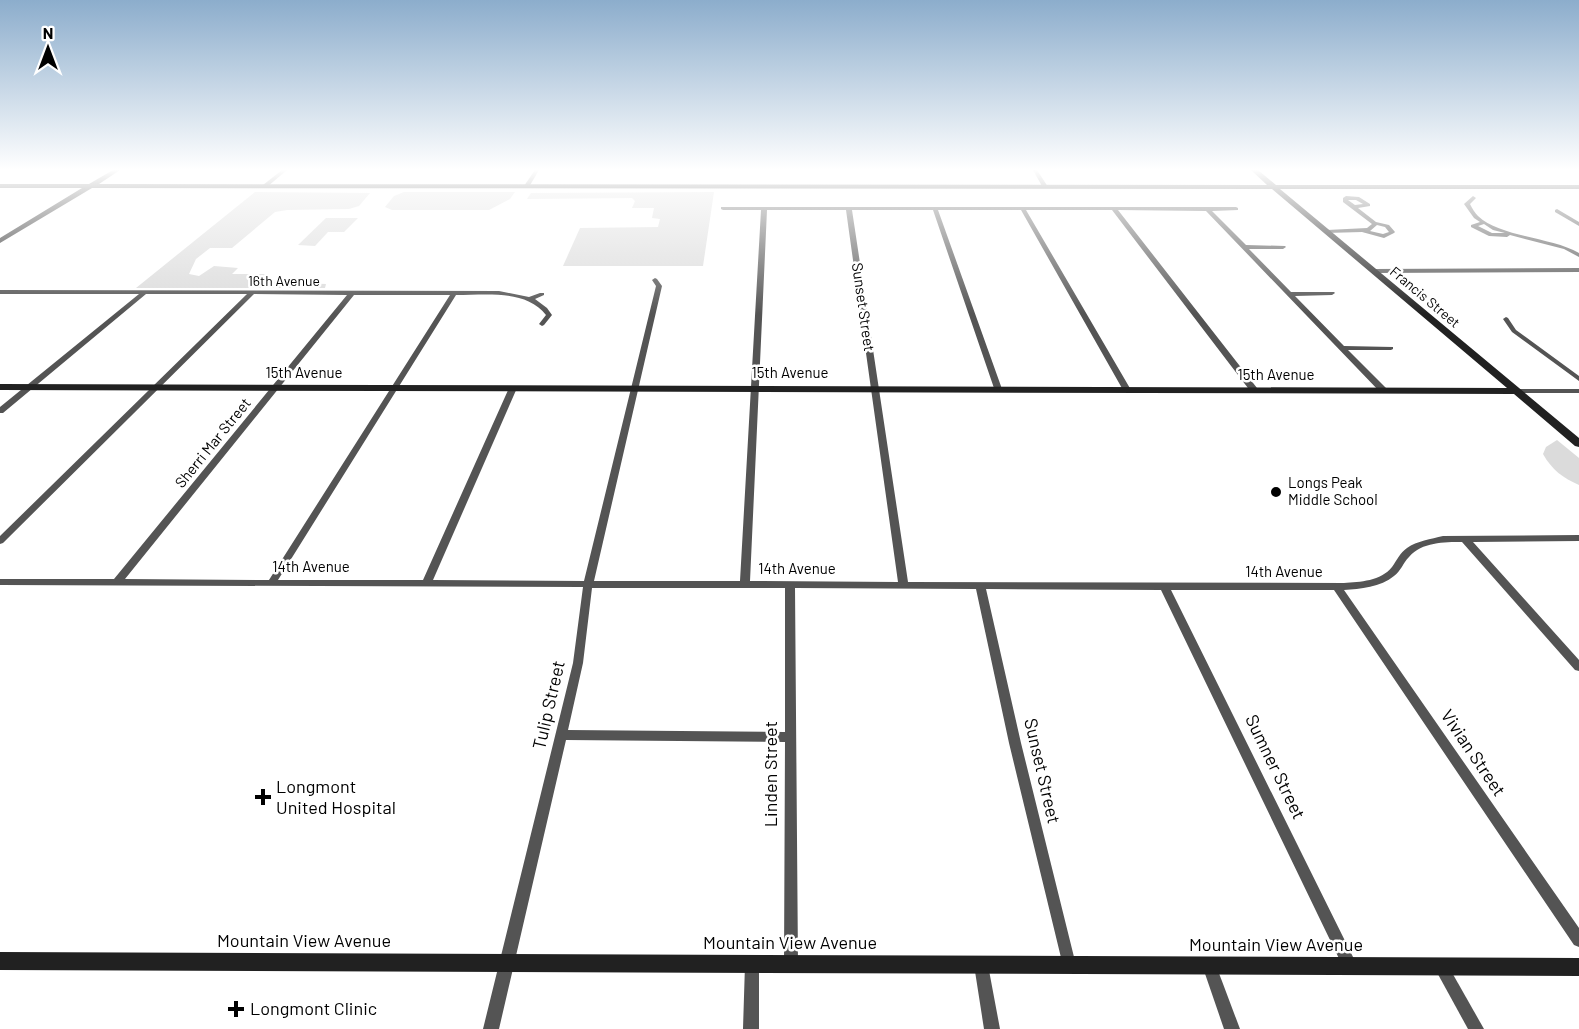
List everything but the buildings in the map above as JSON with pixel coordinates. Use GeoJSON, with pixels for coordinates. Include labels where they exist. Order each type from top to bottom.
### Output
{"type":"FeatureCollection","features":[{"type":"Feature","properties":{"kind":"street"},"geometry":{"type":"LineString","coordinates":[[0,242],[39,218]]}},
{"type":"Feature","properties":{"kind":"street"},"geometry":{"type":"LineString","coordinates":[[745,584],[763,218]]}},
{"type":"Feature","properties":{"kind":"street","name":"Sunset Street"},"geometry":{"type":"LineString","coordinates":[[850,218],[903,584]]}},
{"type":"Feature","properties":{"kind":"street"},"geometry":{"type":"LineString","coordinates":[[938,218],[999,389]]}},
{"type":"Feature","properties":{"kind":"street"},"geometry":{"type":"LineString","coordinates":[[1028,218],[1127,390]]}},
{"type":"Feature","properties":{"kind":"street"},"geometry":{"type":"LineString","coordinates":[[1121,218],[1254,390]]}},
{"type":"Feature","properties":{"kind":"street"},"geometry":{"type":"LineString","coordinates":[[1216,218],[1384,391]]}},
{"type":"Feature","properties":{"kind":"street","name":"Francis Street"},"geometry":{"type":"LineString","coordinates":[[1310,218],[1579,444]]}},
{"type":"Feature","properties":{"kind":"street"},"geometry":{"type":"LineString","coordinates":[[1327,232],[1365,232],[1384,236],[1392,232],[1387,226],[1374,223],[1368,218]]}},
{"type":"Feature","properties":{"kind":"street"},"geometry":{"type":"LineString","coordinates":[[1478,218],[1482,223],[1509,234],[1566,248],[1579,255]]}},
{"type":"Feature","properties":{"kind":"street"},"geometry":{"type":"LineString","coordinates":[[1365,232],[1374,223]]}},
{"type":"Feature","properties":{"kind":"street"},"geometry":{"type":"LineString","coordinates":[[1482,223],[1473,226],[1491,235],[1509,234]]}},
{"type":"Feature","properties":{"kind":"street"},"geometry":{"type":"LineString","coordinates":[[1244,247],[1283,248]]}},
{"type":"Feature","properties":{"kind":"street"},"geometry":{"type":"LineString","coordinates":[[1373,271],[1579,270]]}},
{"type":"Feature","properties":{"kind":"street","name":"Tulip Street"},"geometry":{"type":"LineString","coordinates":[[491,1029],[578,663],[588,584],[659,286],[655,280]]}},
{"type":"Feature","properties":{"kind":"street","name":"16th Avenue"},"geometry":{"type":"LineString","coordinates":[[0,292],[499,293],[531,299]]}},
{"type":"Feature","properties":{"kind":"street"},"geometry":{"type":"LineString","coordinates":[[0,411],[144,292]]}},
{"type":"Feature","properties":{"kind":"street"},"geometry":{"type":"LineString","coordinates":[[0,541],[252,293]]}},
{"type":"Feature","properties":{"kind":"street","name":"Sherri Mar Street"},"geometry":{"type":"LineString","coordinates":[[117,582],[352,293]]}},
{"type":"Feature","properties":{"kind":"street"},"geometry":{"type":"LineString","coordinates":[[272,582],[454,293]]}},
{"type":"Feature","properties":{"kind":"street"},"geometry":{"type":"LineString","coordinates":[[1290,294],[1332,293]]}},
{"type":"Feature","properties":{"kind":"street"},"geometry":{"type":"LineString","coordinates":[[531,299],[542,294]]}},
{"type":"Feature","properties":{"kind":"street"},"geometry":{"type":"LineString","coordinates":[[531,299],[543,305],[549,315],[542,324]]}},
{"type":"Feature","properties":{"kind":"street"},"geometry":{"type":"LineString","coordinates":[[1506,319],[1514,331],[1579,379]]}},
{"type":"Feature","properties":{"kind":"street"},"geometry":{"type":"LineString","coordinates":[[1343,348],[1391,348]]}},
{"type":"Feature","properties":{"kind":"street","name":"15th Avenue"},"geometry":{"type":"LineString","coordinates":[[0,387],[1579,391]]}},
{"type":"Feature","properties":{"kind":"street"},"geometry":{"type":"LineString","coordinates":[[427,583],[513,388]]}},
{"type":"Feature","properties":{"kind":"street"},"geometry":{"type":"LineString","coordinates":[[1464,538],[1579,668]]}},
{"type":"Feature","properties":{"kind":"street","name":"14th Avenue"},"geometry":{"type":"LineString","coordinates":[[0,582],[1337,587],[1360,586],[1379,580],[1393,572],[1409,552],[1423,544],[1443,539],[1579,538]]}},
{"type":"Feature","properties":{"kind":"street","name":"Linden Street"},"geometry":{"type":"LineString","coordinates":[[790,584],[791,964]]}},
{"type":"Feature","properties":{"kind":"street","name":"Sunset Street"},"geometry":{"type":"LineString","coordinates":[[980,585],[1015,743],[1069,965]]}},
{"type":"Feature","properties":{"kind":"street","name":"Sumner Street"},"geometry":{"type":"LineString","coordinates":[[1164,586],[1350,966]]}},
{"type":"Feature","properties":{"kind":"street","name":"Vivian Street"},"geometry":{"type":"LineString","coordinates":[[1337,587],[1579,940]]}},
{"type":"Feature","properties":{"kind":"street"},"geometry":{"type":"LineString","coordinates":[[561,735],[791,737]]}},
{"type":"Feature","properties":{"kind":"street","name":"Mountain View Avenue"},"geometry":{"type":"LineString","coordinates":[[0,960],[1579,967]]}},
{"type":"Feature","properties":{"kind":"street"},"geometry":{"type":"LineString","coordinates":[[751,1029],[752,964]]}},
{"type":"Feature","properties":{"kind":"street"},"geometry":{"type":"LineString","coordinates":[[981,964],[992,1029]]}},
{"type":"Feature","properties":{"kind":"street"},"geometry":{"type":"LineString","coordinates":[[1209,965],[1232,1029]]}},
{"type":"Feature","properties":{"kind":"street"},"geometry":{"type":"LineString","coordinates":[[1441,967],[1476,1029]]}},
{"type":"Feature","properties":{"kind":"shaded area"},"geometry":{"type":"Polygon","coordinates":[[[223,218],[268,218],[232,248],[210,248],[196,259],[189,274],[199,276],[214,266],[238,268],[232,274],[269,274],[265,280],[269,282],[326,284],[325,288],[136,288],[223,218]]]}},
{"type":"Feature","properties":{"kind":"shaded area"},"geometry":{"type":"Polygon","coordinates":[[[326,218],[358,218],[344,232],[328,232],[315,246],[298,245],[326,218]]]}},
{"type":"Feature","properties":{"kind":"shaded area"},"geometry":{"type":"Polygon","coordinates":[[[652,218],[710,218],[703,266],[563,266],[580,228],[658,227],[660,219],[652,218]]]}},
{"type":"Feature","properties":{"kind":"shaded area"},"geometry":{"type":"Polygon","coordinates":[[[1557,440],[1579,458],[1579,485],[1558,473],[1543,454],[1546,447],[1557,440]]]}},
{"type":"Feature","properties":{"kind":"place","name":"Longs Peak Middle School"},"geometry":{"type":"Point","coordinates":[1276,492]}},
{"type":"Feature","properties":{"kind":"place","name":"Longmont United Hospital"},"geometry":{"type":"Point","coordinates":[263,797]}},
{"type":"Feature","properties":{"kind":"place","name":"Longmont Clinic"},"geometry":{"type":"Point","coordinates":[236,1009]}}]}
